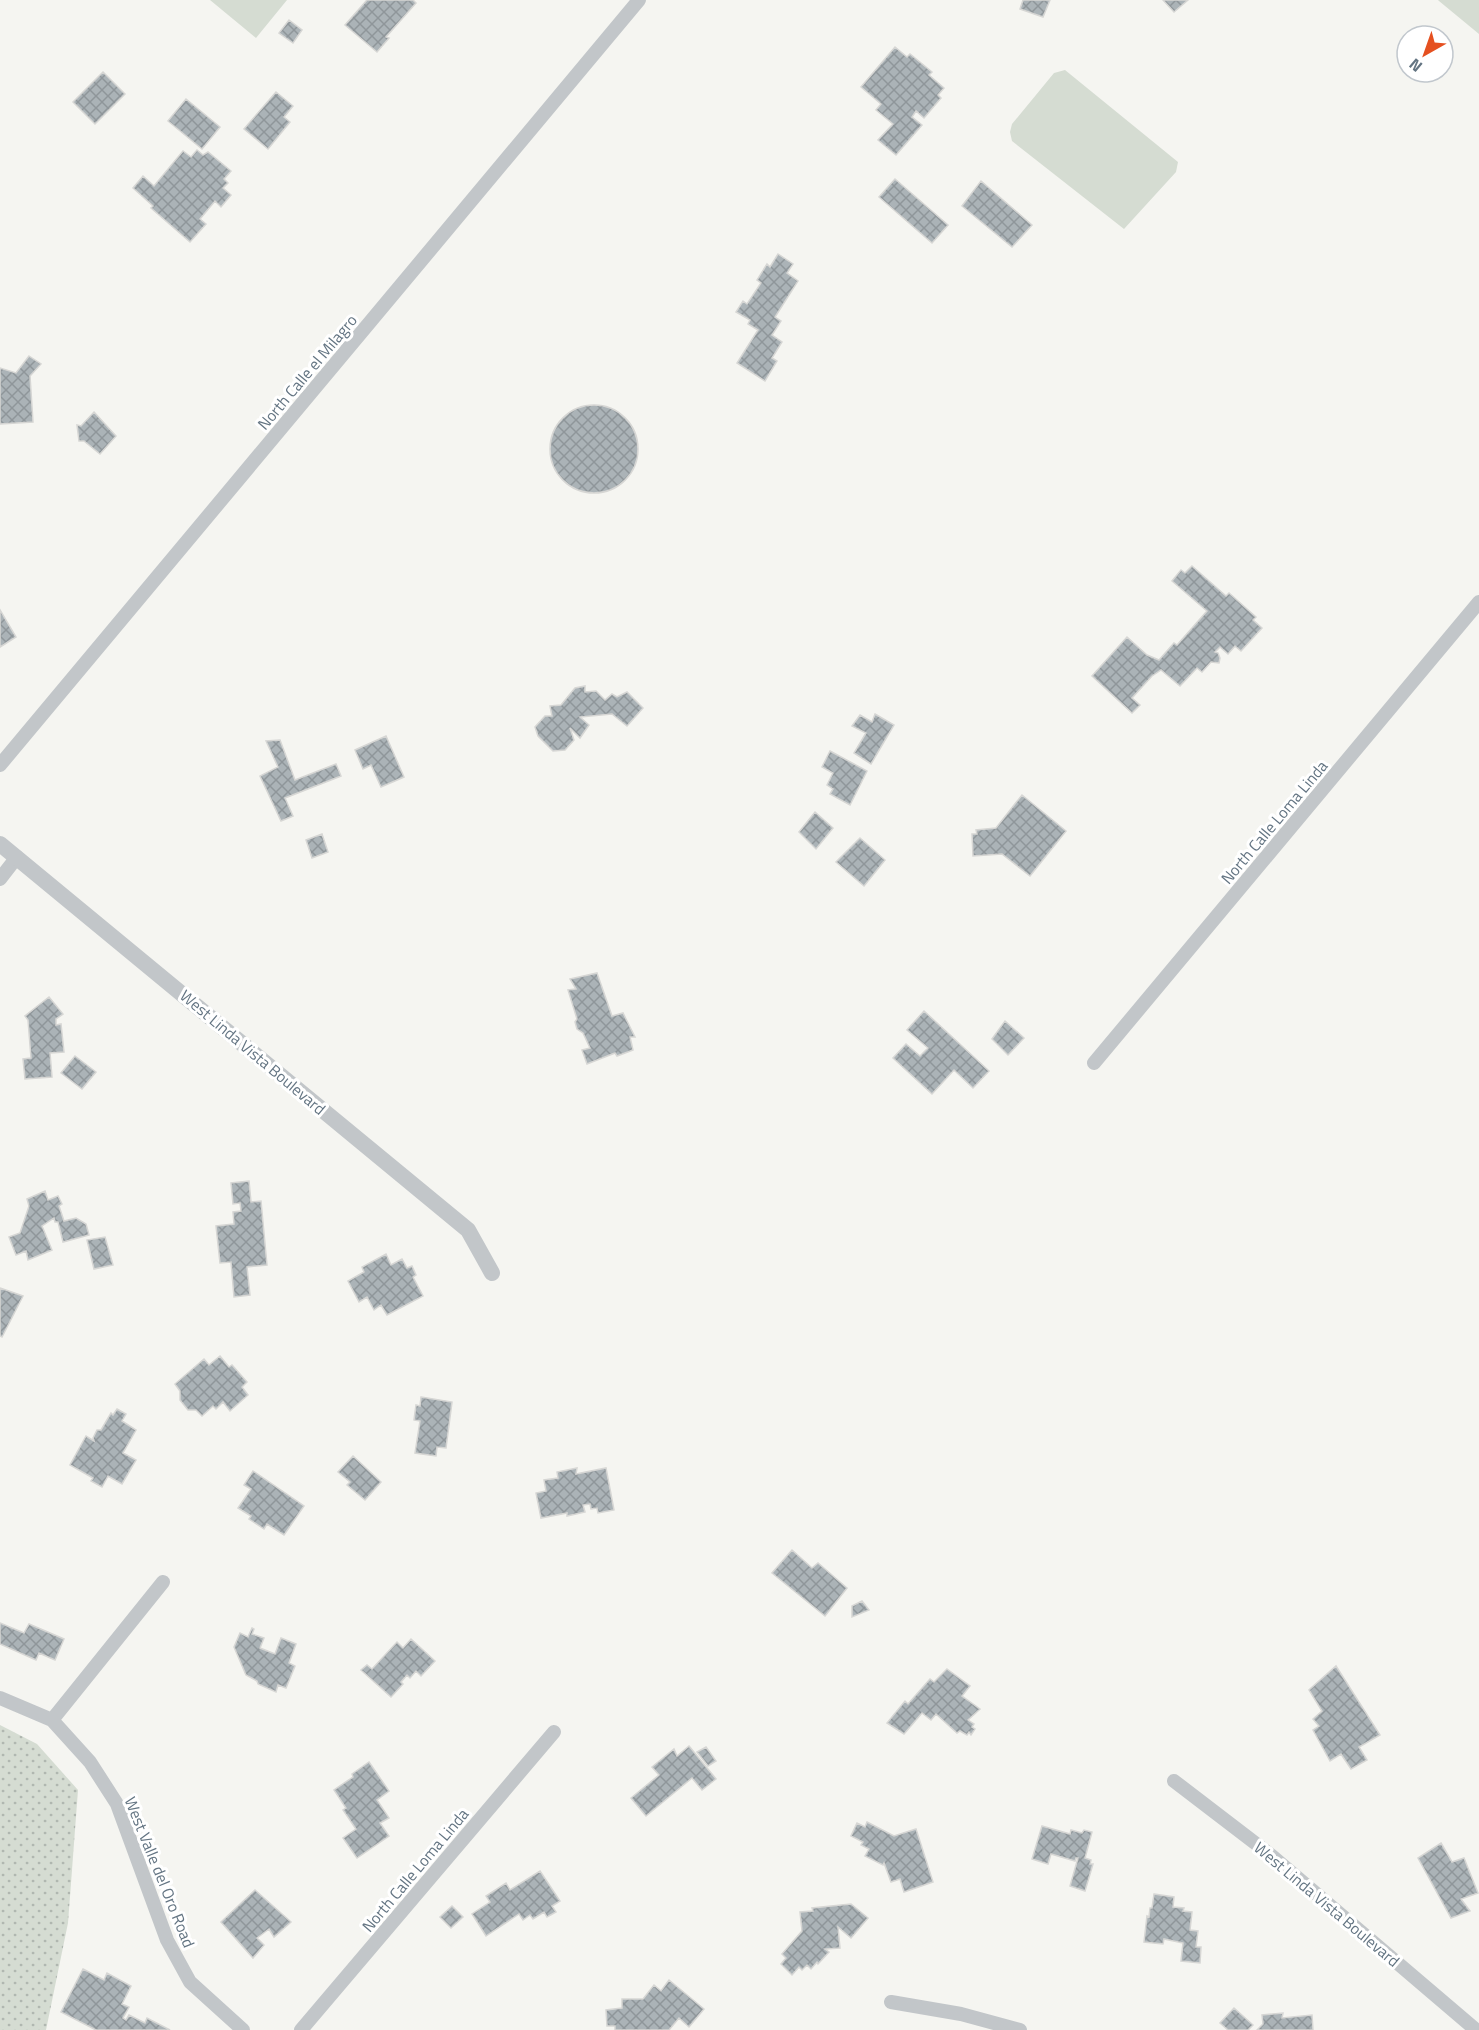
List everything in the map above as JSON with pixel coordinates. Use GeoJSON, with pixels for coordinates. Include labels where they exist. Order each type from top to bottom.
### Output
{"type":"FeatureCollection","features":[{"type":"Feature","properties":{"kind":"street","name":"North Calle el Milagro"},"geometry":{"type":"LineString","coordinates":[[0,765],[639,0]]}},
{"type":"Feature","properties":{"kind":"street","name":"North Calle Loma Linda"},"geometry":{"type":"LineString","coordinates":[[1094,1063],[1479,602]]}},
{"type":"Feature","properties":{"kind":"street","name":"West Linda Vista Boulevard"},"geometry":{"type":"LineString","coordinates":[[0,844],[468,1230],[492,1273]]}},
{"type":"Feature","properties":{"kind":"street"},"geometry":{"type":"LineString","coordinates":[[0,879],[17,857]]}},
{"type":"Feature","properties":{"kind":"street"},"geometry":{"type":"LineString","coordinates":[[52,1720],[163,1582]]}},
{"type":"Feature","properties":{"kind":"street","name":"West Valle del Oro Road"},"geometry":{"type":"LineString","coordinates":[[0,1698],[52,1720],[90,1762],[117,1804],[167,1940],[190,1982],[243,2030]]}},
{"type":"Feature","properties":{"kind":"street","name":"North Calle Loma Linda"},"geometry":{"type":"LineString","coordinates":[[301,2030],[554,1731]]}},
{"type":"Feature","properties":{"kind":"street","name":"West Linda Vista Boulevard"},"geometry":{"type":"LineString","coordinates":[[1174,1781],[1272,1856],[1476,2030]]}},
{"type":"Feature","properties":{"kind":"street"},"geometry":{"type":"LineString","coordinates":[[891,2002],[961,2014],[1020,2030]]}},
{"type":"Feature","properties":{"kind":"shaded area"},"geometry":{"type":"Polygon","coordinates":[[[210,0],[287,0],[256,38],[210,0]]]}},
{"type":"Feature","properties":{"kind":"shaded area"},"geometry":{"type":"Polygon","coordinates":[[[1479,0],[1479,34],[1439,1],[1479,0]]]}},
{"type":"Feature","properties":{"kind":"shaded area"},"geometry":{"type":"Polygon","coordinates":[[[1065,70],[1178,162],[1176,172],[1124,229],[1012,141],[1010,132],[1012,124],[1054,73],[1065,70]]]}},
{"type":"Feature","properties":{"kind":"shaded area"},"geometry":{"type":"Polygon","coordinates":[[[0,1725],[37,1744],[78,1790],[68,1923],[46,2030],[0,2030],[0,1725]]]}},
{"type":"Feature","properties":{"kind":"building"},"geometry":{"type":"Polygon","coordinates":[[[367,0],[413,0],[416,3],[386,37],[389,38],[377,52],[345,25],[367,0]]]}},
{"type":"Feature","properties":{"kind":"building"},"geometry":{"type":"Polygon","coordinates":[[[1023,0],[1050,0],[1043,17],[1020,9],[1023,0]]]}},
{"type":"Feature","properties":{"kind":"building"},"geometry":{"type":"Polygon","coordinates":[[[1163,0],[1188,0],[1174,12],[1163,0]]]}},
{"type":"Feature","properties":{"kind":"building"},"geometry":{"type":"Polygon","coordinates":[[[289,20],[302,30],[293,43],[279,33],[289,20]]]}},
{"type":"Feature","properties":{"kind":"building"},"geometry":{"type":"Polygon","coordinates":[[[895,47],[907,57],[910,54],[932,72],[929,75],[944,88],[938,95],[941,98],[924,118],[916,111],[912,117],[922,125],[896,155],[878,140],[893,124],[876,110],[881,104],[861,87],[895,47]]]}},
{"type":"Feature","properties":{"kind":"building"},"geometry":{"type":"Polygon","coordinates":[[[103,72],[125,94],[95,124],[73,102],[103,72]]]}},
{"type":"Feature","properties":{"kind":"building"},"geometry":{"type":"Polygon","coordinates":[[[276,92],[293,106],[284,117],[290,122],[268,149],[244,129],[276,92]]]}},
{"type":"Feature","properties":{"kind":"building"},"geometry":{"type":"Polygon","coordinates":[[[186,99],[220,127],[202,149],[168,121],[186,99]]]}},
{"type":"Feature","properties":{"kind":"building"},"geometry":{"type":"Polygon","coordinates":[[[197,150],[203,155],[208,152],[231,171],[224,179],[228,183],[223,188],[231,195],[221,207],[215,201],[200,219],[206,224],[190,242],[151,208],[153,206],[133,188],[143,176],[154,186],[183,151],[191,157],[197,150]]]}},
{"type":"Feature","properties":{"kind":"building"},"geometry":{"type":"Polygon","coordinates":[[[895,179],[948,225],[932,243],[879,197],[895,179]]]}},
{"type":"Feature","properties":{"kind":"building"},"geometry":{"type":"Polygon","coordinates":[[[981,181],[1032,225],[1012,247],[962,206],[981,181]]]}},
{"type":"Feature","properties":{"kind":"building"},"geometry":{"type":"Polygon","coordinates":[[[778,254],[793,264],[787,273],[798,281],[775,317],[781,321],[772,335],[782,342],[772,358],[777,361],[765,381],[737,363],[758,330],[748,324],[750,320],[736,312],[743,301],[747,304],[761,283],[757,280],[767,264],[770,267],[778,254]]]}},
{"type":"Feature","properties":{"kind":"building"},"geometry":{"type":"Polygon","coordinates":[[[29,356],[41,364],[30,376],[33,422],[0,424],[0,368],[16,373],[29,356]]]}},
{"type":"Feature","properties":{"kind":"building"},"geometry":{"type":"Polygon","coordinates":[[[594,405],[611,408],[625,418],[635,432],[638,449],[635,466],[625,480],[611,490],[594,493],[577,490],[563,480],[553,466],[550,449],[553,432],[563,418],[577,408],[594,405]]]}},
{"type":"Feature","properties":{"kind":"building"},"geometry":{"type":"Polygon","coordinates":[[[94,412],[116,436],[100,454],[84,441],[79,441],[77,425],[81,426],[94,412]]]}},
{"type":"Feature","properties":{"kind":"building"},"geometry":{"type":"Polygon","coordinates":[[[1192,566],[1226,596],[1229,593],[1256,617],[1253,620],[1262,628],[1241,651],[1235,646],[1228,654],[1220,647],[1215,652],[1220,658],[1219,663],[1211,662],[1202,672],[1197,668],[1180,686],[1161,670],[1152,676],[1132,698],[1140,705],[1132,713],[1092,676],[1127,637],[1147,655],[1159,660],[1174,643],[1177,645],[1207,611],[1172,581],[1181,570],[1185,573],[1192,566]]]}},
{"type":"Feature","properties":{"kind":"building"},"geometry":{"type":"Polygon","coordinates":[[[0,610],[16,637],[0,647],[0,610]]]}},
{"type":"Feature","properties":{"kind":"building"},"geometry":{"type":"Polygon","coordinates":[[[585,686],[585,692],[596,691],[605,700],[612,694],[617,697],[627,692],[643,708],[627,726],[612,714],[580,717],[589,725],[580,738],[570,728],[574,740],[565,750],[553,751],[538,736],[535,727],[545,716],[552,716],[550,706],[561,705],[575,688],[585,686]]]}},
{"type":"Feature","properties":{"kind":"building"},"geometry":{"type":"Polygon","coordinates":[[[875,714],[894,725],[871,764],[854,753],[866,733],[852,726],[860,715],[872,722],[875,714]]]}},
{"type":"Feature","properties":{"kind":"building"},"geometry":{"type":"Polygon","coordinates":[[[386,736],[404,777],[381,787],[371,765],[363,769],[355,750],[386,736]]]}},
{"type":"Feature","properties":{"kind":"building"},"geometry":{"type":"Polygon","coordinates":[[[280,740],[295,780],[336,764],[341,776],[285,798],[293,816],[281,821],[260,776],[278,767],[266,741],[280,740]]]}},
{"type":"Feature","properties":{"kind":"building"},"geometry":{"type":"Polygon","coordinates":[[[830,751],[867,771],[850,805],[830,794],[833,789],[827,785],[833,773],[822,767],[830,751]]]}},
{"type":"Feature","properties":{"kind":"building"},"geometry":{"type":"Polygon","coordinates":[[[1022,795],[1066,831],[1030,876],[1002,854],[973,856],[972,834],[977,834],[976,830],[996,828],[1022,795]]]}},
{"type":"Feature","properties":{"kind":"building"},"geometry":{"type":"Polygon","coordinates":[[[815,812],[833,828],[816,849],[799,832],[815,812]]]}},
{"type":"Feature","properties":{"kind":"building"},"geometry":{"type":"Polygon","coordinates":[[[322,834],[328,852],[312,858],[306,840],[322,834]]]}},
{"type":"Feature","properties":{"kind":"building"},"geometry":{"type":"Polygon","coordinates":[[[860,838],[885,860],[864,886],[836,862],[860,838]]]}},
{"type":"Feature","properties":{"kind":"building"},"geometry":{"type":"Polygon","coordinates":[[[597,973],[612,1016],[623,1013],[635,1037],[630,1037],[633,1050],[617,1056],[615,1053],[587,1064],[582,1050],[590,1048],[583,1033],[577,1029],[575,1022],[577,1019],[568,990],[576,989],[570,979],[597,973]]]}},
{"type":"Feature","properties":{"kind":"building"},"geometry":{"type":"Polygon","coordinates":[[[49,997],[63,1014],[56,1019],[56,1025],[61,1024],[64,1052],[50,1053],[52,1077],[25,1079],[23,1059],[31,1058],[28,1020],[25,1016],[49,997]]]}},
{"type":"Feature","properties":{"kind":"building"},"geometry":{"type":"Polygon","coordinates":[[[924,1011],[989,1071],[973,1088],[954,1070],[932,1094],[893,1058],[906,1044],[920,1056],[928,1048],[907,1030],[924,1011]]]}},
{"type":"Feature","properties":{"kind":"building"},"geometry":{"type":"Polygon","coordinates":[[[1005,1021],[1024,1038],[1008,1055],[992,1039],[1005,1021]]]}},
{"type":"Feature","properties":{"kind":"building"},"geometry":{"type":"Polygon","coordinates":[[[75,1056],[96,1072],[82,1089],[61,1073],[75,1056]]]}},
{"type":"Feature","properties":{"kind":"building"},"geometry":{"type":"Polygon","coordinates":[[[249,1181],[251,1202],[261,1201],[267,1265],[247,1267],[250,1295],[234,1297],[231,1262],[220,1263],[216,1226],[234,1224],[233,1212],[241,1211],[240,1203],[233,1204],[231,1183],[249,1181]]]}},
{"type":"Feature","properties":{"kind":"building"},"geometry":{"type":"Polygon","coordinates":[[[45,1191],[48,1200],[58,1196],[62,1204],[59,1206],[64,1221],[76,1218],[86,1224],[89,1235],[63,1242],[58,1222],[55,1222],[54,1218],[42,1226],[52,1250],[28,1260],[26,1251],[16,1255],[9,1237],[20,1233],[29,1206],[27,1199],[45,1191]]]}},
{"type":"Feature","properties":{"kind":"building"},"geometry":{"type":"Polygon","coordinates":[[[105,1237],[113,1265],[94,1269],[87,1240],[105,1237]]]}},
{"type":"Feature","properties":{"kind":"building"},"geometry":{"type":"Polygon","coordinates":[[[386,1254],[391,1265],[402,1259],[407,1268],[412,1266],[416,1275],[413,1277],[423,1296],[387,1315],[381,1305],[374,1310],[367,1297],[359,1302],[348,1281],[364,1272],[362,1267],[386,1254]]]}},
{"type":"Feature","properties":{"kind":"building"},"geometry":{"type":"Polygon","coordinates":[[[0,1288],[23,1296],[2,1337],[0,1336],[0,1288]]]}},
{"type":"Feature","properties":{"kind":"building"},"geometry":{"type":"Polygon","coordinates":[[[220,1356],[229,1367],[232,1365],[247,1382],[242,1387],[248,1395],[230,1411],[223,1402],[216,1409],[213,1406],[202,1416],[196,1410],[188,1410],[180,1400],[180,1391],[175,1384],[204,1359],[209,1365],[220,1356]]]}},
{"type":"Feature","properties":{"kind":"building"},"geometry":{"type":"Polygon","coordinates":[[[421,1397],[452,1402],[446,1448],[437,1447],[436,1456],[415,1453],[420,1421],[414,1420],[416,1405],[420,1406],[421,1397]]]}},
{"type":"Feature","properties":{"kind":"building"},"geometry":{"type":"Polygon","coordinates":[[[117,1409],[126,1414],[122,1421],[136,1430],[123,1453],[136,1460],[122,1484],[108,1476],[102,1487],[91,1481],[93,1478],[70,1465],[86,1436],[94,1441],[97,1430],[101,1430],[111,1413],[113,1415],[117,1409]]]}},
{"type":"Feature","properties":{"kind":"building"},"geometry":{"type":"Polygon","coordinates":[[[353,1456],[381,1482],[365,1500],[347,1485],[350,1482],[338,1472],[353,1456]]]}},
{"type":"Feature","properties":{"kind":"building"},"geometry":{"type":"Polygon","coordinates":[[[577,1468],[576,1474],[606,1468],[614,1510],[598,1513],[597,1508],[591,1509],[590,1504],[583,1505],[585,1512],[541,1518],[536,1493],[546,1491],[544,1480],[558,1478],[557,1472],[577,1468]]]}},
{"type":"Feature","properties":{"kind":"building"},"geometry":{"type":"Polygon","coordinates":[[[253,1471],[304,1506],[284,1535],[267,1524],[264,1529],[249,1519],[251,1516],[238,1508],[251,1489],[244,1485],[253,1471]]]}},
{"type":"Feature","properties":{"kind":"building"},"geometry":{"type":"Polygon","coordinates":[[[792,1550],[812,1568],[818,1563],[847,1588],[825,1616],[772,1573],[792,1550]]]}},
{"type":"Feature","properties":{"kind":"building"},"geometry":{"type":"Polygon","coordinates":[[[862,1601],[869,1610],[852,1617],[852,1606],[862,1601]]]}},
{"type":"Feature","properties":{"kind":"building"},"geometry":{"type":"Polygon","coordinates":[[[0,1623],[24,1633],[29,1624],[64,1639],[55,1660],[39,1653],[36,1660],[0,1644],[0,1623]]]}},
{"type":"Feature","properties":{"kind":"building"},"geometry":{"type":"Polygon","coordinates":[[[252,1628],[254,1629],[252,1634],[264,1638],[260,1648],[275,1654],[281,1638],[296,1644],[289,1663],[295,1666],[286,1688],[278,1685],[276,1692],[258,1684],[246,1675],[234,1647],[240,1633],[248,1637],[252,1628]]]}},
{"type":"Feature","properties":{"kind":"building"},"geometry":{"type":"Polygon","coordinates":[[[411,1639],[435,1661],[421,1676],[416,1671],[410,1678],[407,1675],[401,1682],[403,1684],[391,1697],[361,1670],[367,1665],[372,1669],[397,1642],[403,1648],[411,1639]]]}},
{"type":"Feature","properties":{"kind":"building"},"geometry":{"type":"Polygon","coordinates":[[[1336,1666],[1380,1735],[1359,1747],[1367,1760],[1351,1769],[1341,1754],[1330,1761],[1313,1730],[1319,1726],[1313,1719],[1322,1711],[1309,1690],[1336,1666]]]}},
{"type":"Feature","properties":{"kind":"building"},"geometry":{"type":"Polygon","coordinates":[[[947,1669],[970,1686],[962,1696],[980,1709],[968,1720],[974,1724],[972,1727],[975,1729],[971,1735],[969,1732],[967,1735],[960,1731],[957,1733],[936,1714],[931,1720],[922,1713],[904,1734],[887,1723],[905,1701],[908,1704],[930,1679],[934,1682],[947,1669]]]}},
{"type":"Feature","properties":{"kind":"building"},"geometry":{"type":"Polygon","coordinates":[[[689,1746],[716,1779],[702,1790],[692,1778],[646,1816],[631,1798],[659,1775],[652,1767],[674,1749],[677,1756],[689,1746]]]}},
{"type":"Feature","properties":{"kind":"building"},"geometry":{"type":"Polygon","coordinates":[[[706,1747],[716,1761],[708,1766],[697,1752],[706,1747]]]}},
{"type":"Feature","properties":{"kind":"building"},"geometry":{"type":"Polygon","coordinates":[[[369,1762],[389,1791],[377,1800],[389,1818],[380,1823],[389,1836],[357,1858],[343,1838],[356,1829],[343,1810],[346,1808],[334,1790],[369,1762]]]}},
{"type":"Feature","properties":{"kind":"building"},"geometry":{"type":"Polygon","coordinates":[[[867,1822],[894,1836],[916,1829],[933,1882],[904,1892],[900,1879],[891,1882],[884,1863],[883,1865],[865,1856],[869,1849],[861,1845],[863,1842],[851,1836],[857,1823],[865,1827],[867,1822]]]}},
{"type":"Feature","properties":{"kind":"building"},"geometry":{"type":"Polygon","coordinates":[[[1042,1826],[1070,1834],[1071,1830],[1082,1833],[1084,1830],[1092,1832],[1085,1858],[1091,1860],[1090,1864],[1093,1864],[1085,1891],[1070,1886],[1078,1858],[1075,1861],[1051,1854],[1048,1864],[1032,1859],[1042,1826]]]}},
{"type":"Feature","properties":{"kind":"building"},"geometry":{"type":"Polygon","coordinates":[[[1441,1843],[1452,1862],[1464,1858],[1478,1893],[1461,1899],[1470,1911],[1451,1918],[1418,1858],[1441,1843]]]}},
{"type":"Feature","properties":{"kind":"building"},"geometry":{"type":"Polygon","coordinates":[[[540,1871],[560,1901],[552,1906],[556,1912],[547,1917],[544,1912],[533,1919],[530,1915],[523,1920],[519,1914],[486,1936],[472,1914],[490,1902],[486,1896],[506,1883],[510,1890],[540,1871]]]}},
{"type":"Feature","properties":{"kind":"building"},"geometry":{"type":"Polygon","coordinates":[[[255,1890],[291,1922],[274,1937],[269,1929],[257,1938],[264,1945],[253,1958],[221,1922],[255,1890]]]}},
{"type":"Feature","properties":{"kind":"building"},"geometry":{"type":"Polygon","coordinates":[[[1154,1894],[1174,1897],[1173,1907],[1184,1908],[1183,1911],[1192,1912],[1190,1930],[1198,1931],[1196,1947],[1201,1947],[1200,1963],[1181,1961],[1183,1943],[1164,1939],[1163,1944],[1144,1942],[1147,1916],[1149,1917],[1150,1908],[1152,1908],[1154,1894]]]}},
{"type":"Feature","properties":{"kind":"building"},"geometry":{"type":"Polygon","coordinates":[[[851,1904],[868,1918],[851,1938],[838,1927],[840,1948],[825,1949],[829,1952],[818,1964],[817,1962],[811,1969],[807,1965],[802,1970],[799,1967],[792,1975],[781,1964],[786,1958],[782,1954],[802,1931],[800,1912],[813,1911],[812,1908],[851,1904]]]}},
{"type":"Feature","properties":{"kind":"building"},"geometry":{"type":"Polygon","coordinates":[[[452,1906],[463,1917],[451,1928],[440,1917],[452,1906]]]}},
{"type":"Feature","properties":{"kind":"building"},"geometry":{"type":"Polygon","coordinates":[[[83,1969],[104,1980],[107,1973],[131,1986],[122,2004],[129,2007],[123,2018],[126,2020],[129,2015],[145,2023],[147,2018],[170,2030],[96,2030],[61,2012],[83,1969]]]}},
{"type":"Feature","properties":{"kind":"building"},"geometry":{"type":"Polygon","coordinates":[[[669,1980],[704,2009],[689,2027],[679,2018],[669,2030],[615,2030],[615,2026],[607,2026],[606,2010],[622,2008],[622,1999],[643,1999],[654,1985],[661,1991],[669,1980]]]}},
{"type":"Feature","properties":{"kind":"building"},"geometry":{"type":"Polygon","coordinates":[[[1234,2008],[1253,2025],[1248,2030],[1228,2030],[1220,2023],[1234,2008]]]}},
{"type":"Feature","properties":{"kind":"building"},"geometry":{"type":"Polygon","coordinates":[[[1283,2013],[1282,2018],[1312,2015],[1313,2030],[1257,2030],[1263,2024],[1262,2015],[1283,2013]]]}}]}
